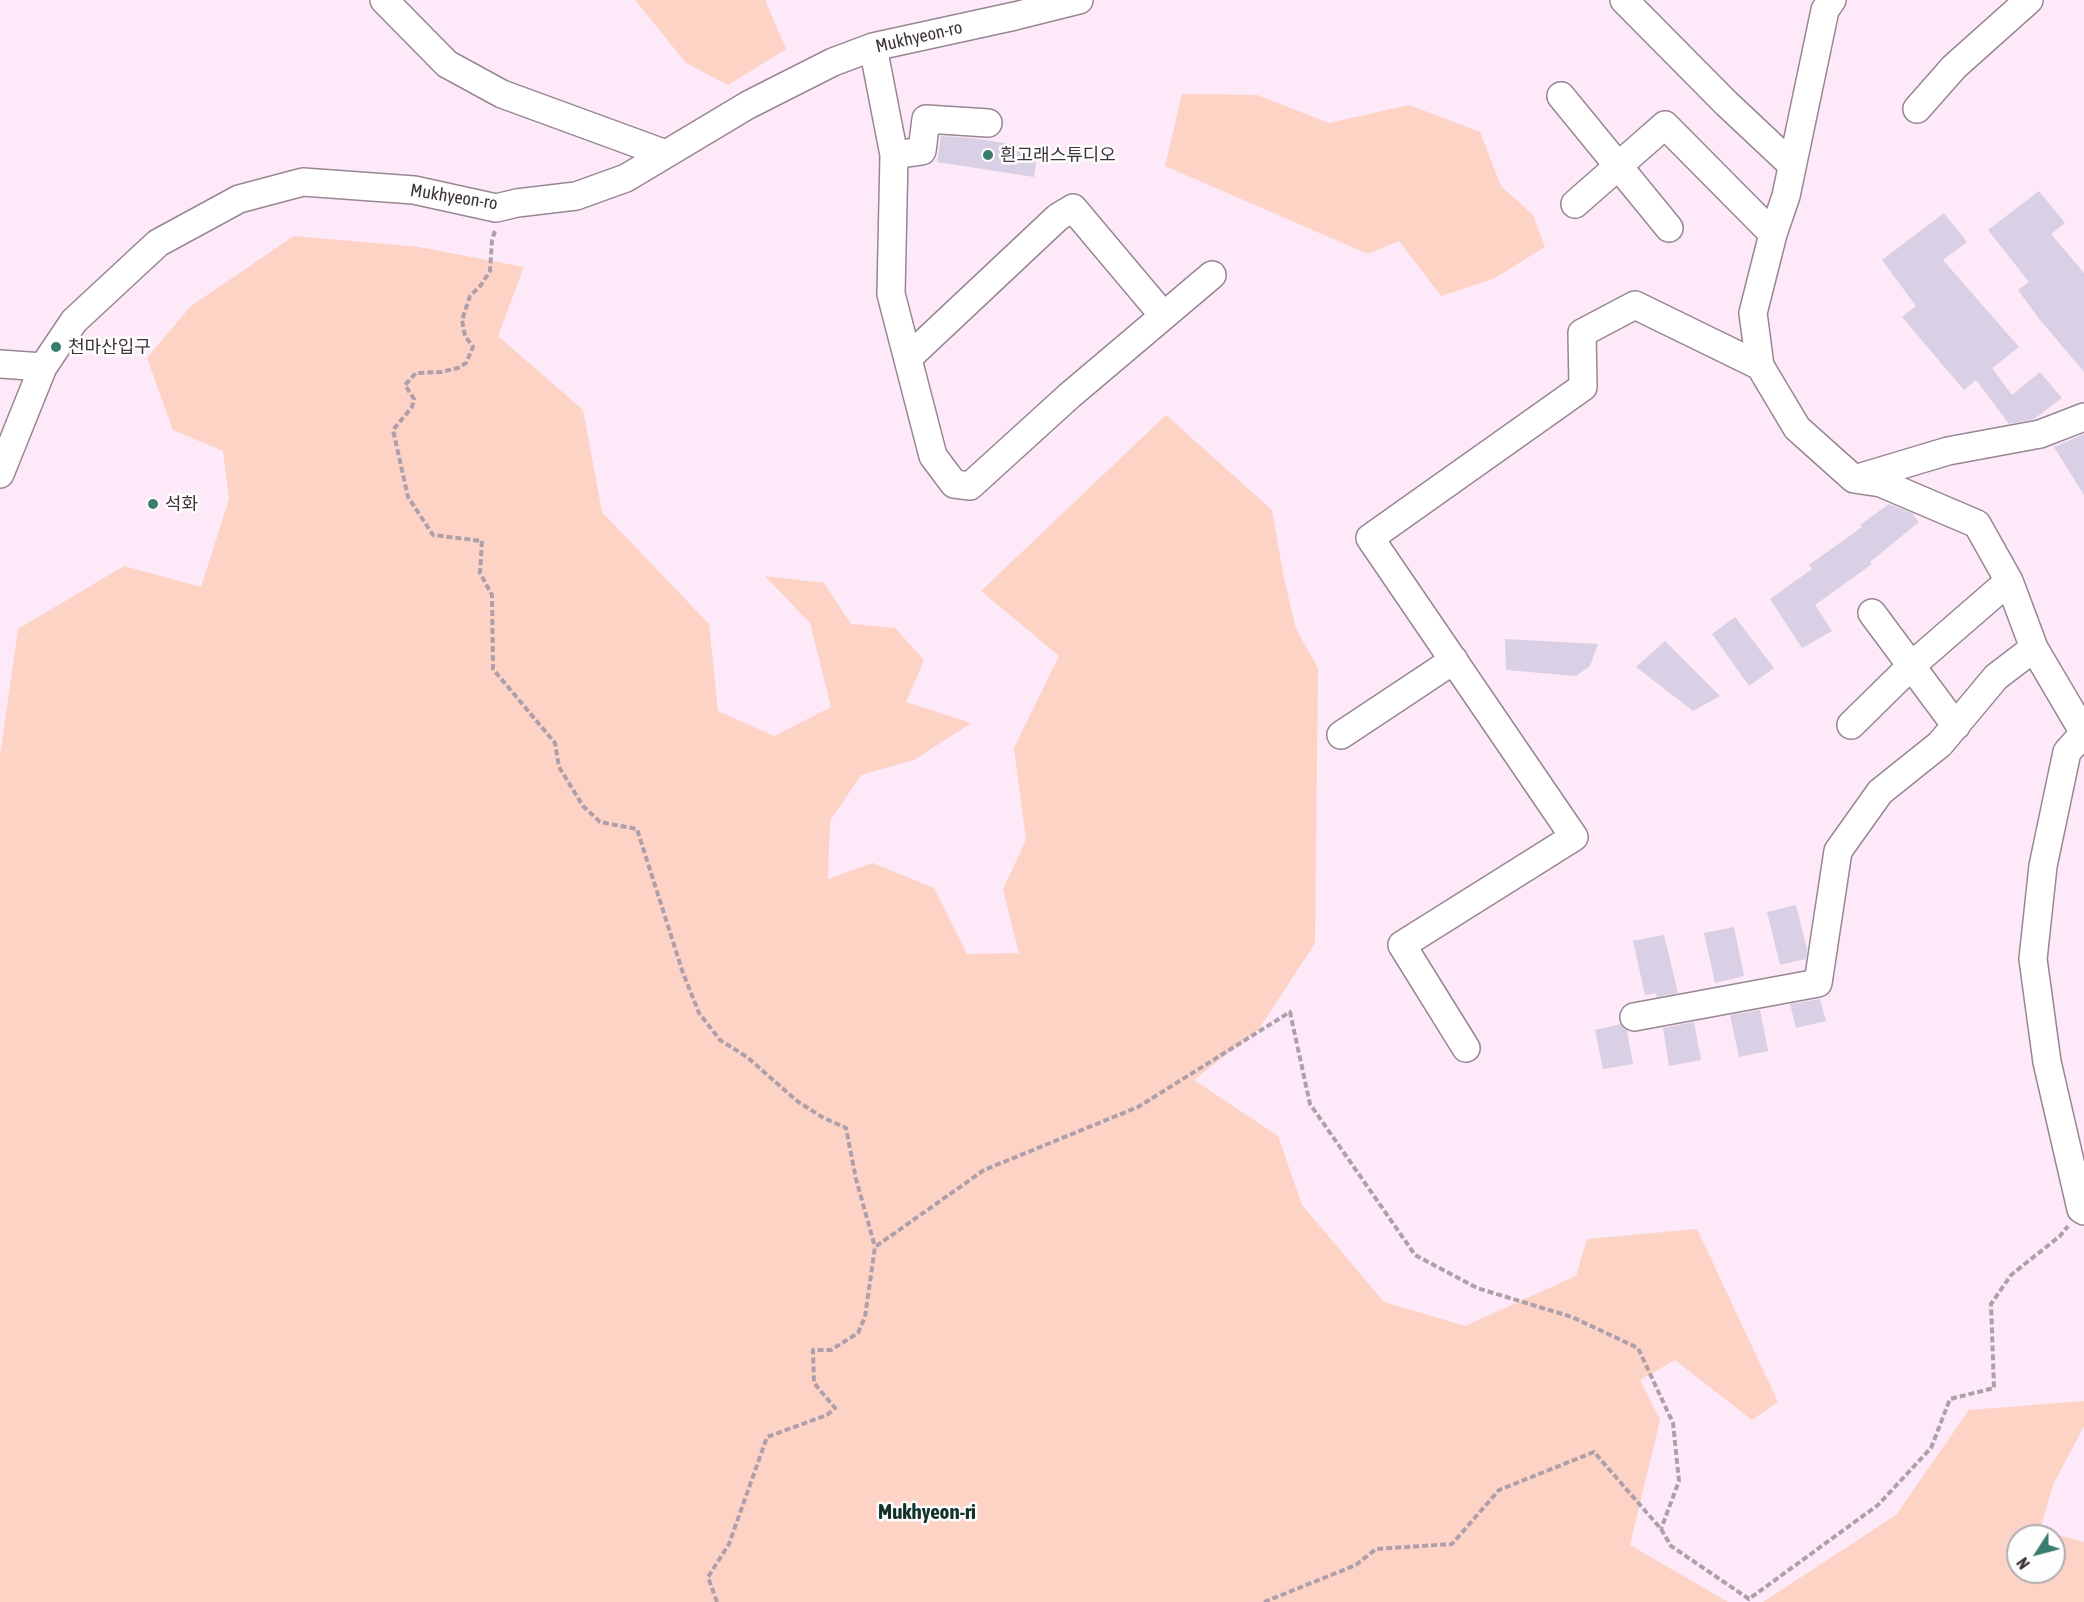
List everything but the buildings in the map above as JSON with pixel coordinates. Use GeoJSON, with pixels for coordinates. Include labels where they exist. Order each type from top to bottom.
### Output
{"type":"FeatureCollection","features":[{"type":"Feature","properties":{"kind":"street"},"geometry":{"type":"LineString","coordinates":[[384,0],[447,64],[502,93],[666,154]]}},
{"type":"Feature","properties":{"kind":"street","name":"Mukhyeon-ro"},"geometry":{"type":"LineString","coordinates":[[0,474],[43,367],[74,321],[158,243],[239,199],[303,182],[414,190],[496,208],[517,203],[576,196],[626,178],[759,100],[833,62],[873,47],[1079,0]]}},
{"type":"Feature","properties":{"kind":"street"},"geometry":{"type":"LineString","coordinates":[[1624,0],[1726,104],[1792,165]]}},
{"type":"Feature","properties":{"kind":"street"},"geometry":{"type":"LineString","coordinates":[[1832,0],[1825,10],[1786,196],[1773,234],[1753,313],[1760,366],[1797,428],[1854,479],[1881,483],[1977,524],[2008,581],[2034,648],[2084,733],[2067,752],[2043,866],[2033,960],[2047,1062],[2083,1210]]}},
{"type":"Feature","properties":{"kind":"street"},"geometry":{"type":"LineString","coordinates":[[1917,109],[1954,67],[2029,0]]}},
{"type":"Feature","properties":{"kind":"street"},"geometry":{"type":"LineString","coordinates":[[873,47],[894,154],[891,294],[933,456],[954,484],[970,486],[1069,396],[1212,275]]}},
{"type":"Feature","properties":{"kind":"street"},"geometry":{"type":"LineString","coordinates":[[1561,96],[1669,228]]}},
{"type":"Feature","properties":{"kind":"street"},"geometry":{"type":"LineString","coordinates":[[894,154],[922,151],[926,119],[988,123]]}},
{"type":"Feature","properties":{"kind":"street"},"geometry":{"type":"LineString","coordinates":[[1575,204],[1665,125],[1773,234]]}},
{"type":"Feature","properties":{"kind":"street"},"geometry":{"type":"LineString","coordinates":[[908,358],[1058,217],[1073,208],[1163,315]]}},
{"type":"Feature","properties":{"kind":"street"},"geometry":{"type":"LineString","coordinates":[[1466,1048],[1402,945],[1574,837],[1370,538],[1583,387],[1582,333],[1635,305],[1760,366]]}},
{"type":"Feature","properties":{"kind":"street"},"geometry":{"type":"LineString","coordinates":[[0,364],[43,367]]}},
{"type":"Feature","properties":{"kind":"street"},"geometry":{"type":"LineString","coordinates":[[1854,479],[1948,452],[2040,434],[2084,417]]}},
{"type":"Feature","properties":{"kind":"street"},"geometry":{"type":"LineString","coordinates":[[1851,725],[1911,666],[2008,581]]}},
{"type":"Feature","properties":{"kind":"street"},"geometry":{"type":"LineString","coordinates":[[1872,613],[1956,726]]}},
{"type":"Feature","properties":{"kind":"street"},"geometry":{"type":"LineString","coordinates":[[1634,1017],[1818,983],[1838,851],[1880,792],[1940,744],[1996,677],[2034,648]]}},
{"type":"Feature","properties":{"kind":"street"},"geometry":{"type":"LineString","coordinates":[[1341,735],[1454,660]]}},
{"type":"Feature","properties":{"kind":"path"},"geometry":{"type":"LineString","coordinates":[[496,208],[498,224],[492,240],[490,271],[470,296],[462,320],[465,336],[473,347],[466,363],[458,368],[441,372],[416,373],[405,385],[414,399],[412,407],[393,430],[408,497],[433,535],[482,541],[480,573],[492,595],[493,669],[555,743],[559,767],[583,806],[600,822],[637,829],[683,973],[699,1013],[720,1040],[747,1057],[797,1101],[822,1117],[846,1128],[856,1179],[875,1247],[865,1317],[858,1333],[831,1350],[813,1350],[814,1383],[836,1408],[827,1415],[767,1437],[729,1544],[708,1577],[717,1602]]}},
{"type":"Feature","properties":{"kind":"path"},"geometry":{"type":"LineString","coordinates":[[875,1247],[984,1170],[1138,1107],[1290,1012],[1310,1104],[1414,1255],[1477,1288],[1572,1317],[1638,1348],[1673,1423],[1679,1481],[1661,1529]]}},
{"type":"Feature","properties":{"kind":"path"},"geometry":{"type":"LineString","coordinates":[[1263,1602],[1356,1565],[1376,1549],[1452,1544],[1499,1490],[1594,1452],[1661,1529],[1671,1546],[1747,1601],[1878,1505],[1931,1448],[1950,1399],[1994,1388],[1991,1304],[2011,1275],[2060,1236],[2083,1210]]}},
{"type":"Feature","properties":{"kind":"shaded area"},"geometry":{"type":"Polygon","coordinates":[[[635,0],[765,0],[786,49],[728,85],[686,63],[635,0]]]}},
{"type":"Feature","properties":{"kind":"shaded area"},"geometry":{"type":"Polygon","coordinates":[[[1182,94],[1257,95],[1329,123],[1409,105],[1480,132],[1501,186],[1533,215],[1545,247],[1493,279],[1441,296],[1399,241],[1368,254],[1165,166],[1182,94]]]}},
{"type":"Feature","properties":{"kind":"shaded area"},"geometry":{"type":"Polygon","coordinates":[[[294,236],[419,247],[524,267],[498,336],[583,410],[602,512],[709,624],[718,711],[774,736],[831,707],[810,623],[765,576],[824,583],[851,624],[895,628],[924,660],[906,702],[971,723],[914,760],[861,775],[830,821],[828,879],[873,863],[934,888],[967,954],[1019,953],[1003,889],[1026,840],[1014,748],[1059,656],[981,591],[1166,415],[1272,510],[1284,579],[1296,629],[1318,668],[1315,943],[1259,1029],[1194,1080],[1278,1136],[1302,1205],[1384,1302],[1465,1326],[1576,1276],[1587,1239],[1697,1229],[1778,1402],[1752,1420],[1675,1360],[1640,1380],[1660,1420],[1630,1545],[1728,1602],[0,1602],[0,756],[18,629],[124,566],[201,587],[229,499],[223,451],[173,430],[147,358],[191,306],[294,236]]]}},
{"type":"Feature","properties":{"kind":"shaded area"},"geometry":{"type":"Polygon","coordinates":[[[2084,1401],[2084,1426],[2053,1485],[2042,1524],[2006,1524],[2006,1584],[2066,1584],[2066,1537],[2084,1542],[2084,1602],[1763,1602],[1896,1515],[1969,1410],[2084,1401]]]}},
{"type":"Feature","properties":{"kind":"place","name":"흰고래스튜디오"},"geometry":{"type":"Point","coordinates":[988,155]}},
{"type":"Feature","properties":{"kind":"place","name":"천마산입구"},"geometry":{"type":"Point","coordinates":[56,347]}},
{"type":"Feature","properties":{"kind":"place","name":"석화"},"geometry":{"type":"Point","coordinates":[153,504]}},
{"type":"Feature","properties":{"kind":"district","name":"Mukhyeon-ri"},"geometry":{"type":"Point","coordinates":[927,1512]}}]}
